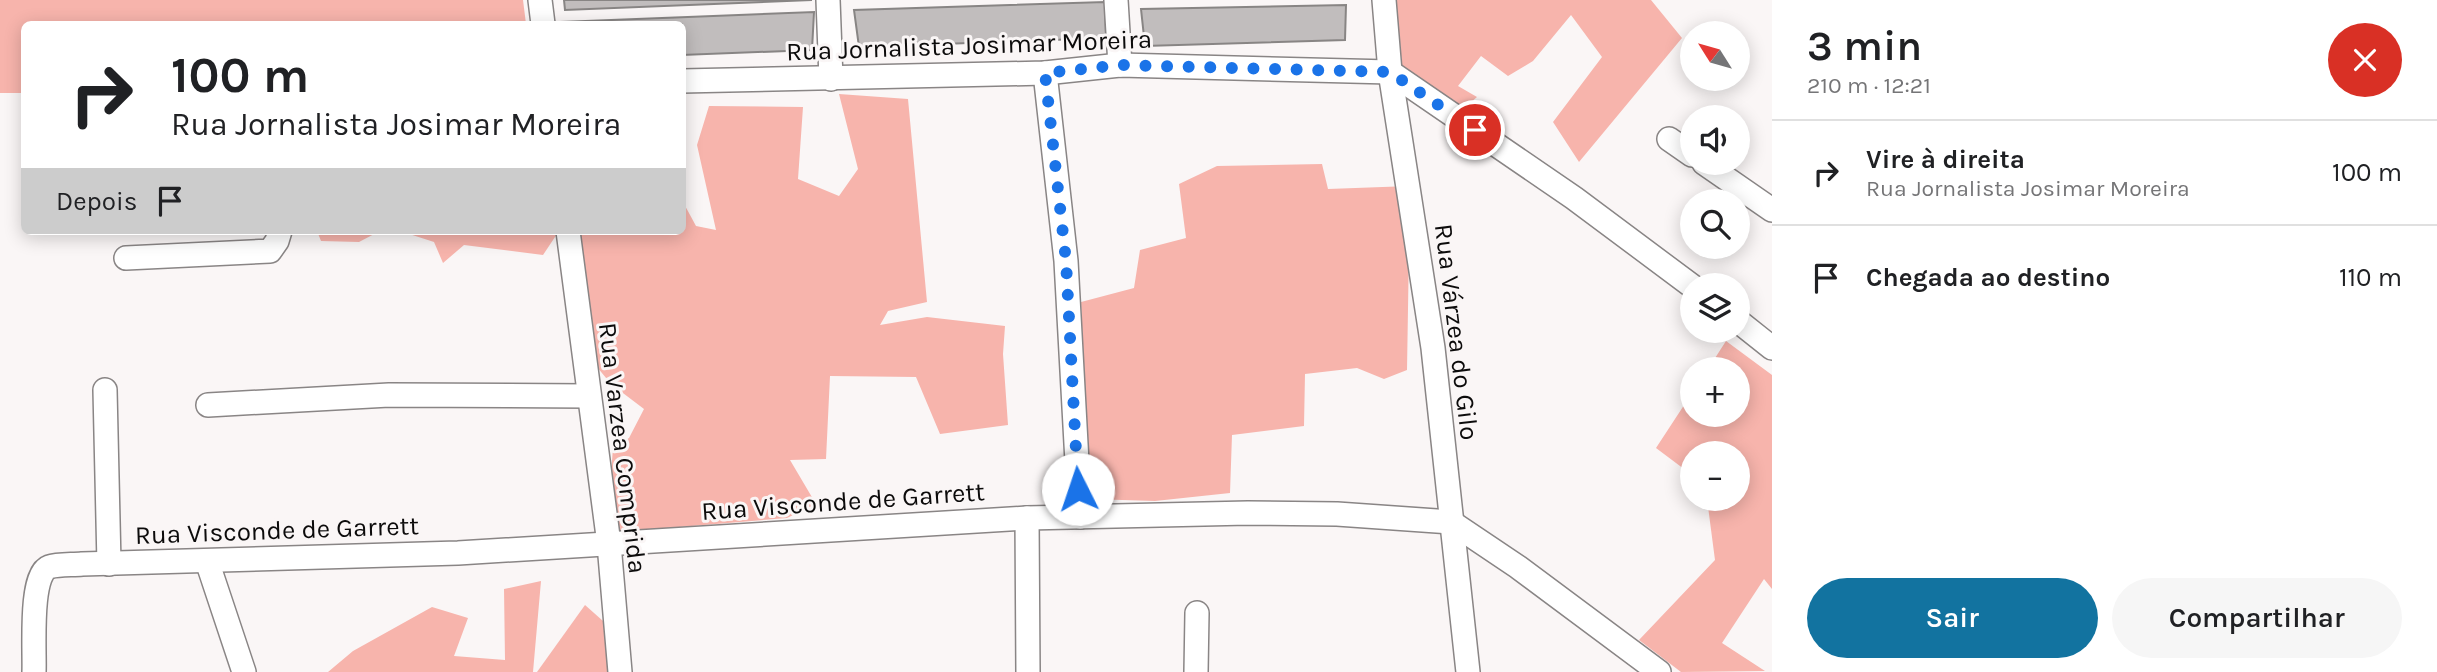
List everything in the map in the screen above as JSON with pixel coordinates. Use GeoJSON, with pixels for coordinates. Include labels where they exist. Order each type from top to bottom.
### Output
{"type":"FeatureCollection","features":[{"type":"Feature","properties":{"kind":"street"},"geometry":{"type":"LineString","coordinates":[[540,0],[542,21]]}},
{"type":"Feature","properties":{"kind":"street"},"geometry":{"type":"LineString","coordinates":[[828,0],[831,79]]}},
{"type":"Feature","properties":{"kind":"street"},"geometry":{"type":"LineString","coordinates":[[1116,0],[1120,65]]}},
{"type":"Feature","properties":{"kind":"street","name":"Rua Várzea do Gilo"},"geometry":{"type":"LineString","coordinates":[[1384,0],[1390,72],[1433,348],[1468,672]]}},
{"type":"Feature","properties":{"kind":"street","name":"Rua Jornalista Josimar Moreira"},"geometry":{"type":"LineString","coordinates":[[686,82],[1045,73],[1120,65],[1390,72]]}},
{"type":"Feature","properties":{"kind":"street"},"geometry":{"type":"LineString","coordinates":[[1390,72],[1574,198],[1680,277]]}},
{"type":"Feature","properties":{"kind":"street"},"geometry":{"type":"LineString","coordinates":[[1045,73],[1066,261],[1080,517]]}},
{"type":"Feature","properties":{"kind":"street"},"geometry":{"type":"LineString","coordinates":[[1669,139],[1680,147]]}},
{"type":"Feature","properties":{"kind":"street"},"geometry":{"type":"LineString","coordinates":[[1722,175],[1772,209]]}},
{"type":"Feature","properties":{"kind":"street","name":"Rua Varzea Comprida"},"geometry":{"type":"LineString","coordinates":[[569,235],[609,544],[620,672]]}},
{"type":"Feature","properties":{"kind":"street"},"geometry":{"type":"LineString","coordinates":[[126,258],[254,253],[275,241]]}},
{"type":"Feature","properties":{"kind":"street"},"geometry":{"type":"LineString","coordinates":[[1750,331],[1772,348]]}},
{"type":"Feature","properties":{"kind":"street"},"geometry":{"type":"LineString","coordinates":[[105,390],[109,564]]}},
{"type":"Feature","properties":{"kind":"street"},"geometry":{"type":"LineString","coordinates":[[208,405],[389,395],[589,396]]}},
{"type":"Feature","properties":{"kind":"street","name":"Rua Visconde de Garrett"},"geometry":{"type":"LineString","coordinates":[[34,672],[36,592],[42,573],[48,567],[458,553],[1027,518],[1324,513],[1451,522],[1529,574],[1659,672]]}},
{"type":"Feature","properties":{"kind":"street"},"geometry":{"type":"LineString","coordinates":[[1027,518],[1028,672]]}},
{"type":"Feature","properties":{"kind":"street"},"geometry":{"type":"LineString","coordinates":[[207,561],[244,672]]}},
{"type":"Feature","properties":{"kind":"street"},"geometry":{"type":"LineString","coordinates":[[1196,672],[1197,614]]}},
{"type":"Feature","properties":{"kind":"shaded area"},"geometry":{"type":"Polygon","coordinates":[[[0,0],[523,0],[526,21],[21,21],[21,93],[0,93],[0,0]]]}},
{"type":"Feature","properties":{"kind":"shaded area"},"geometry":{"type":"Polygon","coordinates":[[[1396,0],[1651,0],[1680,36],[1680,40],[1579,162],[1553,122],[1602,57],[1571,15],[1533,61],[1508,76],[1481,56],[1458,86],[1477,97],[1455,116],[1402,67],[1396,0]]]}},
{"type":"Feature","properties":{"kind":"shaded area"},"geometry":{"type":"Polygon","coordinates":[[[839,94],[908,99],[927,302],[888,311],[880,325],[927,317],[1005,326],[1003,354],[1008,425],[940,434],[916,377],[830,376],[826,459],[790,460],[816,504],[787,518],[607,533],[613,447],[629,438],[644,409],[611,384],[597,367],[579,235],[686,235],[686,208],[696,226],[716,230],[697,145],[709,106],[803,107],[798,179],[839,196],[858,169],[839,94]]]}},
{"type":"Feature","properties":{"kind":"shaded area"},"geometry":{"type":"Polygon","coordinates":[[[1322,164],[1328,189],[1410,186],[1407,370],[1384,379],[1357,368],[1305,374],[1304,426],[1232,435],[1230,493],[1155,501],[1089,499],[1081,302],[1134,288],[1140,250],[1186,238],[1179,184],[1217,166],[1322,164]]]}},
{"type":"Feature","properties":{"kind":"shaded area"},"geometry":{"type":"Polygon","coordinates":[[[319,235],[372,235],[359,242],[321,241],[319,235]]]}},
{"type":"Feature","properties":{"kind":"shaded area"},"geometry":{"type":"Polygon","coordinates":[[[412,235],[556,235],[543,255],[464,245],[443,263],[434,242],[412,235]]]}},
{"type":"Feature","properties":{"kind":"shaded area"},"geometry":{"type":"Polygon","coordinates":[[[1725,343],[1729,343],[1748,357],[1716,357],[1725,343]]]}},
{"type":"Feature","properties":{"kind":"shaded area"},"geometry":{"type":"Polygon","coordinates":[[[1750,359],[1772,375],[1772,589],[1764,579],[1722,643],[1765,671],[1681,672],[1639,640],[1715,560],[1709,511],[1750,511],[1750,441],[1680,441],[1680,466],[1656,448],[1680,411],[1680,427],[1750,427],[1750,359]]]}},
{"type":"Feature","properties":{"kind":"shaded area"},"geometry":{"type":"Polygon","coordinates":[[[541,581],[533,672],[328,672],[353,651],[432,607],[468,618],[454,656],[505,660],[504,589],[541,581]]]}},
{"type":"Feature","properties":{"kind":"shaded area"},"geometry":{"type":"Polygon","coordinates":[[[585,605],[603,621],[613,672],[537,672],[585,605]]]}},
{"type":"Feature","properties":{"kind":"building"},"geometry":{"type":"Polygon","coordinates":[[[564,0],[812,0],[565,10],[564,0]]]}},
{"type":"Feature","properties":{"kind":"building"},"geometry":{"type":"Polygon","coordinates":[[[1105,2],[1106,38],[859,47],[854,10],[1105,2]]]}},
{"type":"Feature","properties":{"kind":"building"},"geometry":{"type":"Polygon","coordinates":[[[1346,5],[1345,40],[1145,46],[1141,9],[1346,5]]]}},
{"type":"Feature","properties":{"kind":"building"},"geometry":{"type":"Polygon","coordinates":[[[814,12],[812,50],[686,55],[686,21],[586,21],[814,12]]]}},
{"type":"Feature","properties":{"kind":"route"},"geometry":{"type":"LineString","coordinates":[[1078,489],[1066,261],[1045,73],[1120,65],[1390,72],[1475,130]]}}]}
